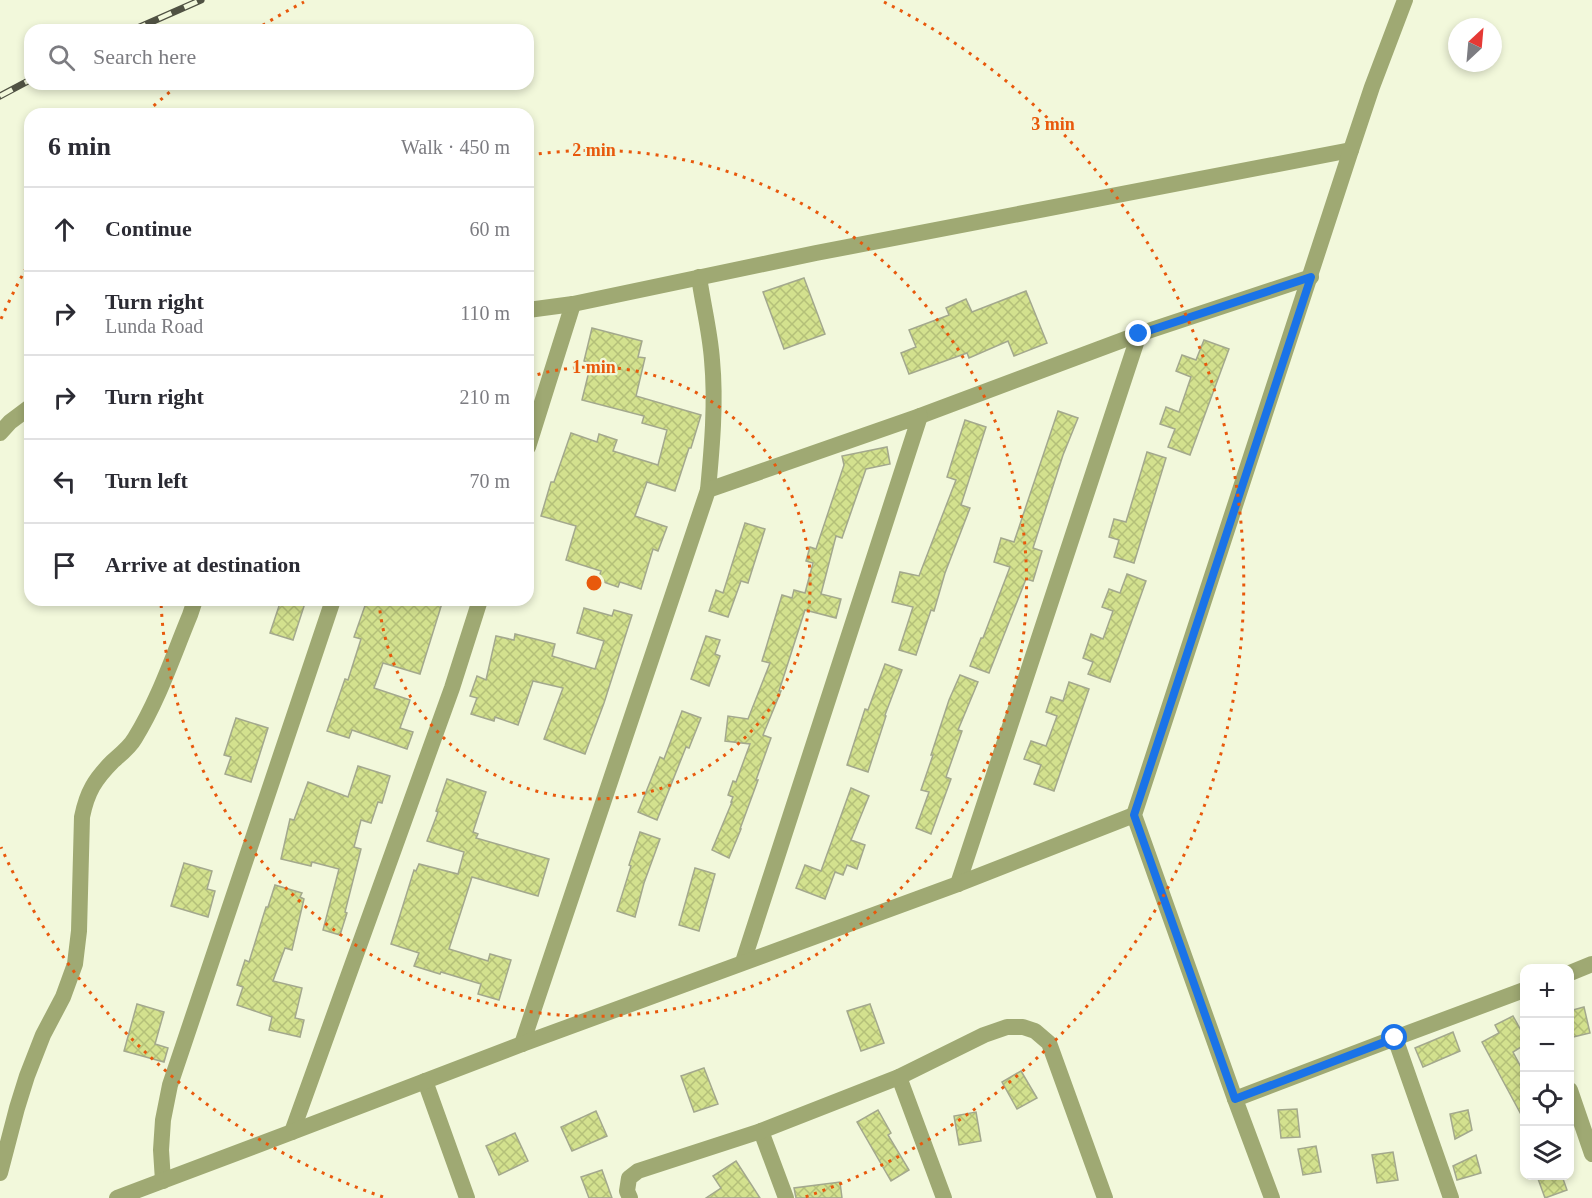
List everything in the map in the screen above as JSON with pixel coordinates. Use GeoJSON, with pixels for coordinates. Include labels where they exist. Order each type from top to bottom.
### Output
{"type":"FeatureCollection","features":[{"type":"Feature","properties":{"kind":"street"},"geometry":{"type":"LineString","coordinates":[[1272,1198],[1134,815],[1351,150],[1405,0]]}},
{"type":"Feature","properties":{"kind":"street"},"geometry":{"type":"LineString","coordinates":[[534,309],[573,304],[816,253],[1351,150]]}},
{"type":"Feature","properties":{"kind":"street"},"geometry":{"type":"LineString","coordinates":[[522,1044],[708,490],[714,403],[712,359],[699,277]]}},
{"type":"Feature","properties":{"kind":"street"},"geometry":{"type":"LineString","coordinates":[[708,490],[920,416],[1139,334],[1311,277]]}},
{"type":"Feature","properties":{"kind":"street"},"geometry":{"type":"LineString","coordinates":[[534,428],[573,304]]}},
{"type":"Feature","properties":{"kind":"street"},"geometry":{"type":"LineString","coordinates":[[958,884],[1139,334]]}},
{"type":"Feature","properties":{"kind":"street"},"geometry":{"type":"LineString","coordinates":[[0,433],[24,412]]}},
{"type":"Feature","properties":{"kind":"street"},"geometry":{"type":"LineString","coordinates":[[743,962],[920,416]]}},
{"type":"Feature","properties":{"kind":"street"},"geometry":{"type":"LineString","coordinates":[[0,1173],[27,1076],[43,1035],[63,997],[75,964],[79,931],[82,816],[86,799],[100,774],[131,745],[153,707],[193,606]]}},
{"type":"Feature","properties":{"kind":"street"},"geometry":{"type":"LineString","coordinates":[[163,1181],[161,1140],[170,1085],[331,606]]}},
{"type":"Feature","properties":{"kind":"street"},"geometry":{"type":"LineString","coordinates":[[292,1132],[452,688],[478,606]]}},
{"type":"Feature","properties":{"kind":"street"},"geometry":{"type":"LineString","coordinates":[[117,1198],[522,1044],[958,884],[1134,815]]}},
{"type":"Feature","properties":{"kind":"street"},"geometry":{"type":"LineString","coordinates":[[1574,971],[1592,964]]}},
{"type":"Feature","properties":{"kind":"street"},"geometry":{"type":"LineString","coordinates":[[1235,1099],[1520,991]]}},
{"type":"Feature","properties":{"kind":"street"},"geometry":{"type":"LineString","coordinates":[[630,1198],[627,1191],[629,1178],[638,1171],[761,1131],[899,1077],[984,1035],[1006,1027],[1023,1027],[1035,1031],[1049,1044],[1105,1198]]}},
{"type":"Feature","properties":{"kind":"street"},"geometry":{"type":"LineString","coordinates":[[1395,1038],[1451,1198]]}},
{"type":"Feature","properties":{"kind":"street"},"geometry":{"type":"LineString","coordinates":[[899,1077],[944,1198]]}},
{"type":"Feature","properties":{"kind":"street"},"geometry":{"type":"LineString","coordinates":[[424,1081],[467,1198]]}},
{"type":"Feature","properties":{"kind":"street"},"geometry":{"type":"LineString","coordinates":[[1574,1104],[1592,1154]]}},
{"type":"Feature","properties":{"kind":"street"},"geometry":{"type":"LineString","coordinates":[[761,1131],[786,1198]]}},
{"type":"Feature","properties":{"kind":"building"},"geometry":{"type":"Polygon","coordinates":[[[804,278],[825,334],[784,349],[763,292],[804,278]]]}},
{"type":"Feature","properties":{"kind":"building"},"geometry":{"type":"Polygon","coordinates":[[[1026,291],[1047,343],[1014,356],[1008,341],[969,358],[967,353],[909,374],[901,353],[916,347],[909,330],[949,315],[946,308],[966,299],[972,312],[1026,291]]]}},
{"type":"Feature","properties":{"kind":"building"},"geometry":{"type":"Polygon","coordinates":[[[592,328],[642,341],[638,357],[645,358],[636,396],[701,415],[675,491],[647,482],[635,516],[667,527],[658,551],[653,549],[641,589],[620,582],[618,587],[598,580],[601,571],[566,560],[576,526],[541,516],[551,482],[554,482],[571,433],[597,442],[599,434],[617,440],[613,451],[658,465],[667,430],[642,423],[644,416],[582,400],[591,363],[584,361],[592,328]]]}},
{"type":"Feature","properties":{"kind":"building"},"geometry":{"type":"Polygon","coordinates":[[[1204,340],[1229,349],[1190,455],[1168,447],[1175,429],[1160,424],[1166,407],[1179,412],[1191,377],[1176,371],[1182,355],[1196,360],[1204,340]]]}},
{"type":"Feature","properties":{"kind":"building"},"geometry":{"type":"Polygon","coordinates":[[[1058,411],[1078,418],[1063,455],[1033,548],[1042,551],[1033,581],[1026,579],[989,673],[970,666],[1010,567],[994,562],[1001,538],[1014,542],[1058,411]]]}},
{"type":"Feature","properties":{"kind":"building"},"geometry":{"type":"Polygon","coordinates":[[[965,420],[986,427],[961,505],[970,508],[916,655],[899,650],[913,607],[892,602],[900,572],[919,576],[956,480],[947,477],[965,420]]]}},
{"type":"Feature","properties":{"kind":"building"},"geometry":{"type":"Polygon","coordinates":[[[887,447],[890,464],[866,469],[842,538],[836,536],[821,594],[841,599],[836,618],[805,610],[779,691],[781,691],[763,735],[771,738],[729,858],[712,850],[732,802],[733,797],[728,795],[733,781],[736,782],[750,744],[725,741],[728,716],[748,719],[770,663],[762,661],[782,595],[792,598],[794,590],[805,593],[813,563],[806,561],[810,547],[816,549],[844,465],[842,456],[887,447]]]}},
{"type":"Feature","properties":{"kind":"building"},"geometry":{"type":"Polygon","coordinates":[[[1147,452],[1166,458],[1134,563],[1114,557],[1119,540],[1109,537],[1114,519],[1126,522],[1147,452]]]}},
{"type":"Feature","properties":{"kind":"building"},"geometry":{"type":"Polygon","coordinates":[[[745,523],[765,529],[748,583],[741,581],[728,617],[709,611],[716,590],[723,593],[745,523]]]}},
{"type":"Feature","properties":{"kind":"building"},"geometry":{"type":"Polygon","coordinates":[[[1127,574],[1146,581],[1110,682],[1088,674],[1093,662],[1083,658],[1091,634],[1103,639],[1113,611],[1102,607],[1109,589],[1120,593],[1127,574]]]}},
{"type":"Feature","properties":{"kind":"building"},"geometry":{"type":"Polygon","coordinates":[[[279,606],[304,606],[293,640],[270,633],[279,606]]]}},
{"type":"Feature","properties":{"kind":"building"},"geometry":{"type":"Polygon","coordinates":[[[365,606],[441,606],[420,674],[383,663],[374,688],[410,700],[400,728],[413,732],[407,749],[352,730],[349,738],[327,731],[345,679],[348,680],[361,639],[354,637],[365,606]]]}},
{"type":"Feature","properties":{"kind":"building"},"geometry":{"type":"Polygon","coordinates":[[[584,608],[612,616],[614,610],[632,615],[585,754],[544,739],[563,688],[533,681],[518,725],[495,717],[494,721],[471,714],[477,698],[470,696],[477,676],[486,680],[496,636],[514,640],[515,634],[555,644],[552,656],[595,669],[604,641],[577,633],[584,608]]]}},
{"type":"Feature","properties":{"kind":"building"},"geometry":{"type":"Polygon","coordinates":[[[706,636],[720,640],[715,654],[720,656],[709,686],[691,679],[706,636]]]}},
{"type":"Feature","properties":{"kind":"building"},"geometry":{"type":"Polygon","coordinates":[[[885,664],[902,670],[885,715],[868,772],[847,765],[865,709],[868,710],[885,664]]]}},
{"type":"Feature","properties":{"kind":"building"},"geometry":{"type":"Polygon","coordinates":[[[960,675],[978,682],[958,730],[962,731],[946,777],[951,779],[931,834],[916,828],[929,792],[921,790],[949,700],[960,675]]]}},
{"type":"Feature","properties":{"kind":"building"},"geometry":{"type":"Polygon","coordinates":[[[1069,682],[1089,689],[1054,791],[1034,784],[1041,765],[1024,759],[1031,741],[1046,746],[1057,716],[1046,712],[1051,697],[1063,701],[1069,682]]]}},
{"type":"Feature","properties":{"kind":"building"},"geometry":{"type":"Polygon","coordinates":[[[682,711],[701,718],[689,748],[686,747],[657,820],[638,812],[660,757],[664,759],[682,711]]]}},
{"type":"Feature","properties":{"kind":"building"},"geometry":{"type":"Polygon","coordinates":[[[236,718],[268,728],[251,782],[225,774],[231,757],[224,755],[236,718]]]}},
{"type":"Feature","properties":{"kind":"building"},"geometry":{"type":"Polygon","coordinates":[[[358,766],[390,776],[382,803],[378,802],[371,823],[361,820],[354,847],[361,849],[340,935],[323,930],[339,869],[312,862],[311,866],[281,859],[290,819],[294,820],[308,782],[348,797],[358,766]]]}},
{"type":"Feature","properties":{"kind":"building"},"geometry":{"type":"Polygon","coordinates":[[[447,779],[486,792],[473,832],[478,834],[476,838],[549,859],[538,896],[472,877],[449,949],[488,961],[490,954],[511,960],[499,1000],[478,994],[481,984],[414,966],[419,953],[391,944],[414,870],[416,871],[419,864],[458,874],[464,852],[427,841],[447,779]]]}},
{"type":"Feature","properties":{"kind":"building"},"geometry":{"type":"Polygon","coordinates":[[[851,788],[869,796],[851,840],[865,845],[857,869],[847,865],[843,875],[835,872],[825,899],[796,888],[805,865],[821,871],[851,788]]]}},
{"type":"Feature","properties":{"kind":"building"},"geometry":{"type":"Polygon","coordinates":[[[640,832],[660,839],[644,883],[635,917],[617,911],[640,832]]]}},
{"type":"Feature","properties":{"kind":"building"},"geometry":{"type":"Polygon","coordinates":[[[184,863],[212,871],[207,889],[215,891],[208,917],[171,906],[184,863]]]}},
{"type":"Feature","properties":{"kind":"building"},"geometry":{"type":"Polygon","coordinates":[[[695,868],[715,874],[699,931],[679,925],[695,868]]]}},
{"type":"Feature","properties":{"kind":"building"},"geometry":{"type":"Polygon","coordinates":[[[275,885],[302,893],[300,897],[304,899],[292,950],[285,948],[273,981],[302,988],[295,1018],[304,1020],[300,1037],[269,1030],[272,1017],[237,1005],[243,987],[237,985],[245,960],[249,962],[275,885]]]}},
{"type":"Feature","properties":{"kind":"building"},"geometry":{"type":"Polygon","coordinates":[[[137,1004],[164,1012],[155,1044],[168,1048],[164,1062],[124,1051],[137,1004]]]}},
{"type":"Feature","properties":{"kind":"building"},"geometry":{"type":"Polygon","coordinates":[[[870,1004],[884,1043],[861,1051],[847,1011],[870,1004]]]}},
{"type":"Feature","properties":{"kind":"building"},"geometry":{"type":"Polygon","coordinates":[[[1584,1007],[1590,1033],[1574,1037],[1574,1010],[1584,1007]]]}},
{"type":"Feature","properties":{"kind":"building"},"geometry":{"type":"Polygon","coordinates":[[[1513,1016],[1520,1029],[1520,1048],[1513,1052],[1520,1065],[1520,1113],[1482,1042],[1499,1033],[1495,1025],[1513,1016]]]}},
{"type":"Feature","properties":{"kind":"building"},"geometry":{"type":"Polygon","coordinates":[[[1453,1032],[1460,1051],[1423,1067],[1415,1048],[1453,1032]]]}},
{"type":"Feature","properties":{"kind":"building"},"geometry":{"type":"Polygon","coordinates":[[[704,1068],[718,1104],[694,1112],[681,1076],[704,1068]]]}},
{"type":"Feature","properties":{"kind":"building"},"geometry":{"type":"Polygon","coordinates":[[[1021,1071],[1037,1098],[1017,1109],[1002,1082],[1021,1071]]]}},
{"type":"Feature","properties":{"kind":"building"},"geometry":{"type":"Polygon","coordinates":[[[1297,1109],[1300,1137],[1281,1138],[1278,1110],[1297,1109]]]}},
{"type":"Feature","properties":{"kind":"building"},"geometry":{"type":"Polygon","coordinates":[[[878,1110],[891,1133],[888,1135],[909,1170],[891,1181],[857,1122],[878,1110]]]}},
{"type":"Feature","properties":{"kind":"building"},"geometry":{"type":"Polygon","coordinates":[[[1468,1110],[1472,1130],[1455,1139],[1450,1114],[1468,1110]]]}},
{"type":"Feature","properties":{"kind":"building"},"geometry":{"type":"Polygon","coordinates":[[[596,1111],[607,1136],[572,1151],[561,1127],[596,1111]]]}},
{"type":"Feature","properties":{"kind":"building"},"geometry":{"type":"Polygon","coordinates":[[[976,1112],[981,1141],[959,1145],[954,1116],[976,1112]]]}},
{"type":"Feature","properties":{"kind":"building"},"geometry":{"type":"Polygon","coordinates":[[[515,1133],[528,1161],[499,1175],[486,1146],[515,1133]]]}},
{"type":"Feature","properties":{"kind":"building"},"geometry":{"type":"Polygon","coordinates":[[[1316,1146],[1321,1172],[1303,1175],[1298,1149],[1316,1146]]]}},
{"type":"Feature","properties":{"kind":"building"},"geometry":{"type":"Polygon","coordinates":[[[1393,1152],[1398,1180],[1377,1183],[1372,1155],[1393,1152]]]}},
{"type":"Feature","properties":{"kind":"building"},"geometry":{"type":"Polygon","coordinates":[[[1476,1155],[1481,1173],[1457,1180],[1453,1166],[1476,1155]]]}},
{"type":"Feature","properties":{"kind":"building"},"geometry":{"type":"Polygon","coordinates":[[[736,1161],[760,1198],[706,1198],[721,1188],[713,1176],[736,1161]]]}},
{"type":"Feature","properties":{"kind":"building"},"geometry":{"type":"Polygon","coordinates":[[[602,1170],[612,1198],[589,1198],[581,1177],[602,1170]]]}},
{"type":"Feature","properties":{"kind":"building"},"geometry":{"type":"Polygon","coordinates":[[[1538,1180],[1563,1180],[1567,1190],[1545,1198],[1538,1180]]]}},
{"type":"Feature","properties":{"kind":"building"},"geometry":{"type":"Polygon","coordinates":[[[840,1182],[842,1198],[796,1198],[794,1188],[840,1182]]]}},
{"type":"Feature","properties":{"kind":"railway"},"geometry":{"type":"LineString","coordinates":[[147,24],[201,0]]}},
{"type":"Feature","properties":{"kind":"railway"},"geometry":{"type":"LineString","coordinates":[[0,96],[24,83]]}},
{"type":"Feature","properties":{"kind":"route"},"geometry":{"type":"LineString","coordinates":[[1139,334],[1311,277],[1134,815],[1235,1099],[1395,1038]]}}]}
